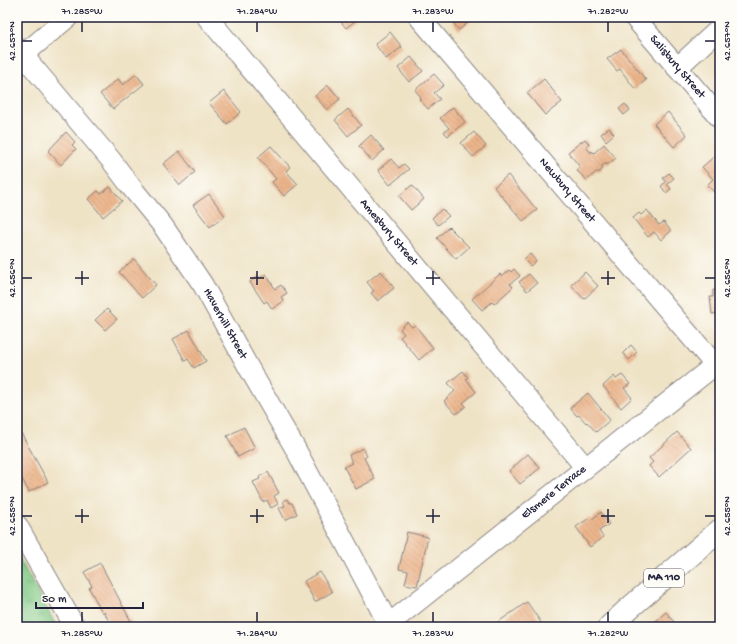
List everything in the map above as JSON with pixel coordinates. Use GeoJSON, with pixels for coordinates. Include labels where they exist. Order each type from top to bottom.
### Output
{"type":"FeatureCollection","features":[{"type":"Feature","properties":{"kind":"main road","name":"MA 110"},"geometry":{"type":"LineString","coordinates":[[609,627],[720,530]]}},
{"type":"Feature","properties":{"kind":"street"},"geometry":{"type":"LineString","coordinates":[[20,51],[68,17]]}},
{"type":"Feature","properties":{"kind":"street","name":"Amesbury Street"},"geometry":{"type":"LineString","coordinates":[[206,17],[585,467]]}},
{"type":"Feature","properties":{"kind":"street","name":"Newbury Street"},"geometry":{"type":"LineString","coordinates":[[420,17],[718,363]]}},
{"type":"Feature","properties":{"kind":"street","name":"Salisbury Street"},"geometry":{"type":"LineString","coordinates":[[634,17],[720,118]]}},
{"type":"Feature","properties":{"kind":"street"},"geometry":{"type":"LineString","coordinates":[[677,68],[720,28]]}},
{"type":"Feature","properties":{"kind":"street","name":"Haverhill Street"},"geometry":{"type":"LineString","coordinates":[[20,51],[111,160],[163,226],[203,285],[295,448],[389,625]]}},
{"type":"Feature","properties":{"kind":"street","name":"Elsmere Terrace"},"geometry":{"type":"LineString","coordinates":[[389,625],[585,467],[718,363]]}},
{"type":"Feature","properties":{"kind":"street"},"geometry":{"type":"LineString","coordinates":[[17,525],[75,627]]}},
{"type":"Feature","properties":{"kind":"green space"},"geometry":{"type":"Polygon","coordinates":[[[19,558],[57,627],[17,627],[17,559],[19,558]]]}},
{"type":"Feature","properties":{"kind":"building"},"geometry":{"type":"Polygon","coordinates":[[[337,17],[360,17],[346,28],[337,17]]]}},
{"type":"Feature","properties":{"kind":"building"},"geometry":{"type":"Polygon","coordinates":[[[457,17],[475,17],[459,30],[452,21],[457,17]]]}},
{"type":"Feature","properties":{"kind":"building"},"geometry":{"type":"Polygon","coordinates":[[[390,32],[402,47],[386,59],[375,44],[390,32]]]}},
{"type":"Feature","properties":{"kind":"building"},"geometry":{"type":"Polygon","coordinates":[[[621,49],[646,80],[635,89],[620,69],[617,71],[607,59],[621,49]]]}},
{"type":"Feature","properties":{"kind":"building"},"geometry":{"type":"Polygon","coordinates":[[[411,57],[423,71],[409,82],[398,68],[411,57]]]}},
{"type":"Feature","properties":{"kind":"building"},"geometry":{"type":"Polygon","coordinates":[[[136,74],[144,84],[113,109],[100,94],[118,79],[123,85],[136,74]]]}},
{"type":"Feature","properties":{"kind":"building"},"geometry":{"type":"Polygon","coordinates":[[[434,74],[444,85],[434,93],[440,99],[428,109],[419,99],[421,97],[415,90],[434,74]]]}},
{"type":"Feature","properties":{"kind":"building"},"geometry":{"type":"Polygon","coordinates":[[[544,79],[562,102],[545,115],[527,93],[544,79]]]}},
{"type":"Feature","properties":{"kind":"building"},"geometry":{"type":"Polygon","coordinates":[[[328,85],[340,99],[327,110],[315,96],[328,85]]]}},
{"type":"Feature","properties":{"kind":"building"},"geometry":{"type":"Polygon","coordinates":[[[224,91],[241,112],[227,124],[209,103],[224,91]]]}},
{"type":"Feature","properties":{"kind":"building"},"geometry":{"type":"Polygon","coordinates":[[[625,104],[630,110],[624,115],[619,109],[625,104]]]}},
{"type":"Feature","properties":{"kind":"building"},"geometry":{"type":"Polygon","coordinates":[[[453,107],[465,122],[448,136],[444,132],[449,128],[440,118],[453,107]]]}},
{"type":"Feature","properties":{"kind":"building"},"geometry":{"type":"Polygon","coordinates":[[[348,109],[361,125],[348,136],[335,120],[348,109]]]}},
{"type":"Feature","properties":{"kind":"building"},"geometry":{"type":"Polygon","coordinates":[[[668,112],[687,135],[674,147],[654,124],[668,112]]]}},
{"type":"Feature","properties":{"kind":"building"},"geometry":{"type":"Polygon","coordinates":[[[609,128],[614,134],[606,141],[601,134],[609,128]]]}},
{"type":"Feature","properties":{"kind":"building"},"geometry":{"type":"Polygon","coordinates":[[[66,132],[75,142],[72,145],[76,149],[61,165],[48,151],[66,132]]]}},
{"type":"Feature","properties":{"kind":"building"},"geometry":{"type":"Polygon","coordinates":[[[474,132],[486,146],[473,157],[461,143],[474,132]]]}},
{"type":"Feature","properties":{"kind":"building"},"geometry":{"type":"Polygon","coordinates":[[[371,135],[384,150],[372,161],[359,146],[371,135]]]}},
{"type":"Feature","properties":{"kind":"building"},"geometry":{"type":"Polygon","coordinates":[[[585,139],[589,144],[586,147],[591,153],[592,151],[594,153],[604,144],[616,158],[607,165],[606,163],[602,166],[602,170],[600,172],[596,172],[587,180],[577,171],[580,167],[568,152],[585,139]]]}},
{"type":"Feature","properties":{"kind":"building"},"geometry":{"type":"Polygon","coordinates":[[[271,146],[290,167],[286,171],[298,184],[284,196],[272,182],[276,179],[258,157],[271,146]]]}},
{"type":"Feature","properties":{"kind":"building"},"geometry":{"type":"Polygon","coordinates":[[[179,151],[195,172],[180,185],[163,164],[179,151]]]}},
{"type":"Feature","properties":{"kind":"building"},"geometry":{"type":"Polygon","coordinates":[[[716,155],[720,160],[720,186],[714,192],[707,185],[713,179],[702,167],[716,155]]]}},
{"type":"Feature","properties":{"kind":"building"},"geometry":{"type":"Polygon","coordinates":[[[391,159],[399,168],[404,164],[409,169],[390,185],[378,170],[391,159]]]}},
{"type":"Feature","properties":{"kind":"building"},"geometry":{"type":"Polygon","coordinates":[[[669,173],[674,178],[667,184],[671,189],[666,193],[661,186],[666,182],[663,178],[669,173]]]}},
{"type":"Feature","properties":{"kind":"building"},"geometry":{"type":"Polygon","coordinates":[[[508,175],[537,210],[523,221],[494,187],[508,175]]]}},
{"type":"Feature","properties":{"kind":"building"},"geometry":{"type":"Polygon","coordinates":[[[412,185],[424,199],[411,210],[399,196],[412,185]]]}},
{"type":"Feature","properties":{"kind":"building"},"geometry":{"type":"Polygon","coordinates":[[[110,187],[122,201],[103,217],[88,199],[98,191],[101,194],[110,187]]]}},
{"type":"Feature","properties":{"kind":"building"},"geometry":{"type":"Polygon","coordinates":[[[209,194],[225,216],[210,227],[193,205],[209,194]]]}},
{"type":"Feature","properties":{"kind":"building"},"geometry":{"type":"Polygon","coordinates":[[[442,209],[449,216],[438,225],[432,218],[442,209]]]}},
{"type":"Feature","properties":{"kind":"building"},"geometry":{"type":"Polygon","coordinates":[[[647,210],[659,225],[664,222],[671,231],[661,240],[654,232],[648,237],[633,218],[639,213],[641,215],[647,210]]]}},
{"type":"Feature","properties":{"kind":"building"},"geometry":{"type":"Polygon","coordinates":[[[449,227],[469,247],[456,259],[437,238],[449,227]]]}},
{"type":"Feature","properties":{"kind":"building"},"geometry":{"type":"Polygon","coordinates":[[[530,254],[536,261],[530,266],[524,259],[530,254]]]}},
{"type":"Feature","properties":{"kind":"building"},"geometry":{"type":"Polygon","coordinates":[[[134,259],[156,285],[142,298],[119,272],[134,259]]]}},
{"type":"Feature","properties":{"kind":"building"},"geometry":{"type":"Polygon","coordinates":[[[514,269],[520,276],[510,284],[513,287],[494,304],[492,302],[482,310],[472,299],[500,274],[502,276],[509,270],[511,272],[514,269]]]}},
{"type":"Feature","properties":{"kind":"building"},"geometry":{"type":"Polygon","coordinates":[[[381,271],[394,288],[378,301],[371,293],[374,291],[367,282],[381,271]]]}},
{"type":"Feature","properties":{"kind":"building"},"geometry":{"type":"Polygon","coordinates":[[[585,272],[598,286],[584,299],[571,285],[585,272]]]}},
{"type":"Feature","properties":{"kind":"building"},"geometry":{"type":"Polygon","coordinates":[[[266,274],[275,289],[281,285],[287,293],[281,297],[284,301],[272,309],[267,301],[264,303],[250,282],[258,276],[260,278],[266,274]]]}},
{"type":"Feature","properties":{"kind":"building"},"geometry":{"type":"Polygon","coordinates":[[[529,274],[537,283],[527,291],[519,282],[529,274]]]}},
{"type":"Feature","properties":{"kind":"building"},"geometry":{"type":"Polygon","coordinates":[[[713,290],[718,290],[718,295],[720,295],[720,313],[712,314],[710,297],[713,297],[713,290]]]}},
{"type":"Feature","properties":{"kind":"building"},"geometry":{"type":"Polygon","coordinates":[[[107,309],[117,319],[105,330],[95,320],[107,309]]]}},
{"type":"Feature","properties":{"kind":"building"},"geometry":{"type":"Polygon","coordinates":[[[407,322],[412,327],[415,325],[433,348],[419,360],[400,337],[404,334],[400,329],[407,322]]]}},
{"type":"Feature","properties":{"kind":"building"},"geometry":{"type":"Polygon","coordinates":[[[189,330],[206,361],[194,368],[188,359],[185,361],[173,339],[189,330]]]}},
{"type":"Feature","properties":{"kind":"building"},"geometry":{"type":"Polygon","coordinates":[[[631,345],[637,352],[629,360],[623,353],[631,345]]]}},
{"type":"Feature","properties":{"kind":"building"},"geometry":{"type":"Polygon","coordinates":[[[463,371],[468,377],[466,379],[476,392],[463,403],[466,406],[456,414],[444,401],[455,391],[448,383],[463,371]]]}},
{"type":"Feature","properties":{"kind":"building"},"geometry":{"type":"Polygon","coordinates":[[[622,375],[630,384],[624,388],[632,398],[621,408],[603,386],[614,376],[616,379],[622,375]]]}},
{"type":"Feature","properties":{"kind":"building"},"geometry":{"type":"Polygon","coordinates":[[[588,393],[610,420],[596,432],[587,422],[586,423],[579,415],[577,416],[570,408],[588,393]]]}},
{"type":"Feature","properties":{"kind":"building"},"geometry":{"type":"Polygon","coordinates":[[[244,427],[255,448],[238,457],[227,436],[244,427]]]}},
{"type":"Feature","properties":{"kind":"building"},"geometry":{"type":"Polygon","coordinates":[[[20,431],[48,482],[29,492],[17,469],[17,433],[20,431]]]}},
{"type":"Feature","properties":{"kind":"building"},"geometry":{"type":"Polygon","coordinates":[[[677,432],[691,448],[659,477],[649,466],[653,462],[649,458],[677,432]]]}},
{"type":"Feature","properties":{"kind":"building"},"geometry":{"type":"Polygon","coordinates":[[[363,448],[367,456],[364,458],[375,479],[356,489],[344,467],[352,463],[349,455],[363,448]]]}},
{"type":"Feature","properties":{"kind":"building"},"geometry":{"type":"Polygon","coordinates":[[[528,454],[540,468],[520,484],[509,471],[528,454]]]}},
{"type":"Feature","properties":{"kind":"building"},"geometry":{"type":"Polygon","coordinates":[[[268,472],[279,493],[274,496],[278,504],[271,508],[267,500],[263,502],[253,482],[260,479],[259,477],[268,472]]]}},
{"type":"Feature","properties":{"kind":"building"},"geometry":{"type":"Polygon","coordinates":[[[287,499],[290,503],[292,503],[297,514],[285,520],[279,508],[285,506],[283,501],[287,499]]]}},
{"type":"Feature","properties":{"kind":"building"},"geometry":{"type":"Polygon","coordinates":[[[601,512],[609,524],[599,531],[603,537],[590,547],[576,527],[589,518],[591,520],[601,512]]]}},
{"type":"Feature","properties":{"kind":"building"},"geometry":{"type":"Polygon","coordinates":[[[407,532],[428,537],[417,586],[405,584],[408,571],[399,569],[407,532]]]}},
{"type":"Feature","properties":{"kind":"building"},"geometry":{"type":"Polygon","coordinates":[[[100,563],[134,627],[112,627],[89,588],[92,586],[84,572],[100,563]]]}},
{"type":"Feature","properties":{"kind":"building"},"geometry":{"type":"Polygon","coordinates":[[[320,572],[332,592],[315,602],[304,581],[320,572]]]}},
{"type":"Feature","properties":{"kind":"building"},"geometry":{"type":"Polygon","coordinates":[[[527,602],[544,627],[491,627],[527,602]]]}},
{"type":"Feature","properties":{"kind":"building"},"geometry":{"type":"Polygon","coordinates":[[[666,612],[674,622],[668,627],[649,627],[666,612]]]}}]}
